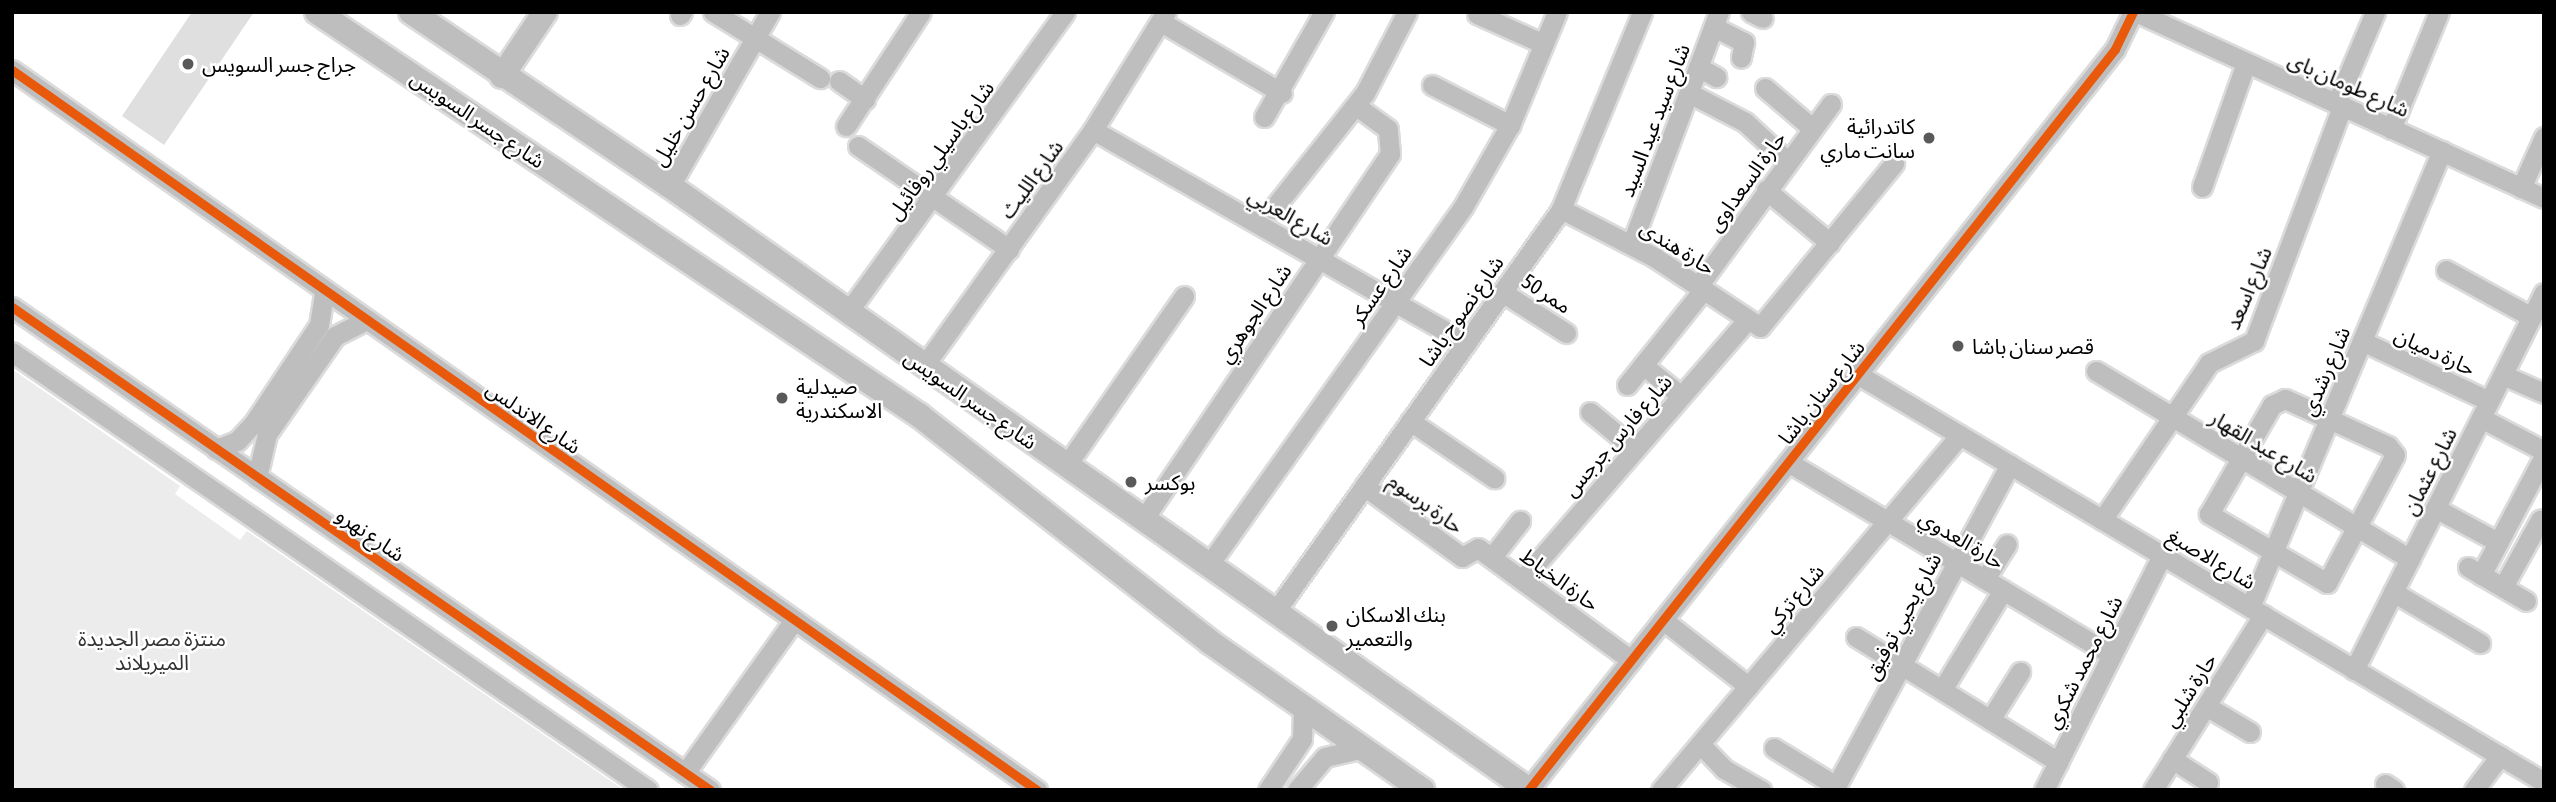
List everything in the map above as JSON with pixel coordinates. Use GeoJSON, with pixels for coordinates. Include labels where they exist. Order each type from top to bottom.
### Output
{"type":"FeatureCollection","features":[{"type":"Feature","properties":{"kind":"main road","name":"شارع جسر السويس"},"geometry":{"type":"LineString","coordinates":[[317,12],[919,416],[1303,707],[1422,790]]}},
{"type":"Feature","properties":{"kind":"main road","name":"شارع جسر السويس"},"geometry":{"type":"LineString","coordinates":[[411,12],[502,76],[670,186],[1529,790]]}},
{"type":"Feature","properties":{"kind":"main road"},"geometry":{"type":"LineString","coordinates":[[502,76],[545,12]]}},
{"type":"Feature","properties":{"kind":"street"},"geometry":{"type":"LineString","coordinates":[[713,12],[755,39],[865,99]]}},
{"type":"Feature","properties":{"kind":"street","name":"شارع حسن خليل"},"geometry":{"type":"LineString","coordinates":[[670,186],[770,12]]}},
{"type":"Feature","properties":{"kind":"street","name":"شارع باسيلي روفائيل"},"geometry":{"type":"LineString","coordinates":[[848,312],[934,198],[1065,12]]}},
{"type":"Feature","properties":{"kind":"street"},"geometry":{"type":"LineString","coordinates":[[1264,117],[1282,93],[1324,12]]}},
{"type":"Feature","properties":{"kind":"street"},"geometry":{"type":"LineString","coordinates":[[1273,209],[1356,106],[1407,12]]}},
{"type":"Feature","properties":{"kind":"street","name":"شارع عسكر"},"geometry":{"type":"LineString","coordinates":[[1208,566],[1463,207],[1510,124],[1557,12]]}},
{"type":"Feature","properties":{"kind":"street","name":"شارع نصوح باشا"},"geometry":{"type":"LineString","coordinates":[[1275,612],[1561,209],[1642,12]]}},
{"type":"Feature","properties":{"kind":"street","name":"شارع طومان باى"},"geometry":{"type":"LineString","coordinates":[[2134,12],[2544,198]]}},
{"type":"Feature","properties":{"kind":"street","name":"شارع سنان باشا"},"geometry":{"type":"LineString","coordinates":[[1529,790],[2115,49],[2134,12]]}},
{"type":"Feature","properties":{"kind":"street","name":"شارع اسعد"},"geometry":{"type":"LineString","coordinates":[[2102,520],[2216,356],[2254,341],[2375,12]]}},
{"type":"Feature","properties":{"kind":"street"},"geometry":{"type":"LineString","coordinates":[[2391,129],[2439,12]]}},
{"type":"Feature","properties":{"kind":"street"},"geometry":{"type":"LineString","coordinates":[[1477,14],[1544,44]]}},
{"type":"Feature","properties":{"kind":"street"},"geometry":{"type":"LineString","coordinates":[[846,126],[865,99],[913,15]]}},
{"type":"Feature","properties":{"kind":"street"},"geometry":{"type":"LineString","coordinates":[[1163,17],[1282,93]]}},
{"type":"Feature","properties":{"kind":"street","name":"شارع الليث"},"geometry":{"type":"LineString","coordinates":[[924,366],[1093,130],[1163,17]]}},
{"type":"Feature","properties":{"kind":"street"},"geometry":{"type":"LineString","coordinates":[[1716,20],[1744,42],[1741,58]]}},
{"type":"Feature","properties":{"kind":"street","name":"شارع سيد عيد السيد"},"geometry":{"type":"LineString","coordinates":[[1632,243],[1670,159],[1689,93],[1716,20]]}},
{"type":"Feature","properties":{"kind":"street"},"geometry":{"type":"LineString","coordinates":[[2202,187],[2246,63]]}},
{"type":"Feature","properties":{"kind":"street"},"geometry":{"type":"LineString","coordinates":[[1698,67],[1716,76]]}},
{"type":"Feature","properties":{"kind":"street","name":"شارع الاندلس"},"geometry":{"type":"LineString","coordinates":[[12,70],[364,321],[1037,790]]}},
{"type":"Feature","properties":{"kind":"street"},"geometry":{"type":"LineString","coordinates":[[1432,85],[1510,124]]}},
{"type":"Feature","properties":{"kind":"street"},"geometry":{"type":"LineString","coordinates":[[1765,88],[1812,128]]}},
{"type":"Feature","properties":{"kind":"street"},"geometry":{"type":"LineString","coordinates":[[1689,93],[1745,122],[1787,161]]}},
{"type":"Feature","properties":{"kind":"street","name":"حارة السعداوى"},"geometry":{"type":"LineString","coordinates":[[1627,385],[1701,287],[1766,190],[1831,104]]}},
{"type":"Feature","properties":{"kind":"street","name":"شارع الجوهري"},"geometry":{"type":"LineString","coordinates":[[1143,520],[1390,154],[1388,130],[1356,106]]}},
{"type":"Feature","properties":{"kind":"street","name":"شارع العربي"},"geometry":{"type":"LineString","coordinates":[[1093,130],[1466,343]]}},
{"type":"Feature","properties":{"kind":"street"},"geometry":{"type":"LineString","coordinates":[[2521,188],[2544,137]]}},
{"type":"Feature","properties":{"kind":"street"},"geometry":{"type":"LineString","coordinates":[[858,146],[1009,249]]}},
{"type":"Feature","properties":{"kind":"street","name":"شارع رشدي"},"geometry":{"type":"LineString","coordinates":[[2256,611],[2273,553],[2442,151]]}},
{"type":"Feature","properties":{"kind":"street"},"geometry":{"type":"LineString","coordinates":[[1746,321],[1757,328],[1766,323],[1894,163]]}},
{"type":"Feature","properties":{"kind":"street"},"geometry":{"type":"LineString","coordinates":[[1766,190],[1830,243]]}},
{"type":"Feature","properties":{"kind":"street","name":"حارة هندى"},"geometry":{"type":"LineString","coordinates":[[1561,209],[1632,243],[1701,287],[1746,321]]}},
{"type":"Feature","properties":{"kind":"street"},"geometry":{"type":"LineString","coordinates":[[2446,270],[2532,317]]}},
{"type":"Feature","properties":{"kind":"street"},"geometry":{"type":"LineString","coordinates":[[216,449],[237,441],[253,424],[319,325],[324,292]]}},
{"type":"Feature","properties":{"kind":"street","name":"ممر 50"},"geometry":{"type":"LineString","coordinates":[[1502,292],[1566,333]]}},
{"type":"Feature","properties":{"kind":"street","name":"شارع عثمان"},"geometry":{"type":"LineString","coordinates":[[2354,670],[2544,293]]}},
{"type":"Feature","properties":{"kind":"street"},"geometry":{"type":"LineString","coordinates":[[1066,466],[1184,296]]}},
{"type":"Feature","properties":{"kind":"street","name":"شارع نهرو"},"geometry":{"type":"LineString","coordinates":[[12,307],[710,790]]}},
{"type":"Feature","properties":{"kind":"street"},"geometry":{"type":"LineString","coordinates":[[257,477],[267,435],[335,336],[364,321]]}},
{"type":"Feature","properties":{"kind":"street","name":"شارع فارس جرجس"},"geometry":{"type":"LineString","coordinates":[[1522,580],[1746,321]]}},
{"type":"Feature","properties":{"kind":"street","name":"حارة دميان"},"geometry":{"type":"LineString","coordinates":[[2362,341],[2485,410],[2544,451]]}},
{"type":"Feature","properties":{"kind":"street"},"geometry":{"type":"LineString","coordinates":[[12,352],[265,523],[648,790]]}},
{"type":"Feature","properties":{"kind":"street"},"geometry":{"type":"LineString","coordinates":[[1643,365],[1681,396]]}},
{"type":"Feature","properties":{"kind":"street","name":"شارع عبد القهار"},"geometry":{"type":"LineString","coordinates":[[2096,371],[2410,559]]}},
{"type":"Feature","properties":{"kind":"street","name":"شارع الاصبغ"},"geometry":{"type":"LineString","coordinates":[[1857,374],[2543,781]]}},
{"type":"Feature","properties":{"kind":"street"},"geometry":{"type":"LineString","coordinates":[[2502,374],[2544,393]]}},
{"type":"Feature","properties":{"kind":"street"},"geometry":{"type":"LineString","coordinates":[[2278,400],[2329,418],[2395,455],[2358,528],[2325,582],[2213,518],[2208,511],[2278,400]]}},
{"type":"Feature","properties":{"kind":"street"},"geometry":{"type":"LineString","coordinates":[[1590,412],[1635,449]]}},
{"type":"Feature","properties":{"kind":"street"},"geometry":{"type":"LineString","coordinates":[[1410,421],[1494,478]]}},
{"type":"Feature","properties":{"kind":"street"},"geometry":{"type":"LineString","coordinates":[[169,458],[174,440],[190,431]]}},
{"type":"Feature","properties":{"kind":"street","name":"شارع تركي"},"geometry":{"type":"LineString","coordinates":[[1661,790],[1959,435]]}},
{"type":"Feature","properties":{"kind":"street"},"geometry":{"type":"LineString","coordinates":[[2526,601],[2475,571],[2498,542],[2544,457]]}},
{"type":"Feature","properties":{"kind":"street","name":"حارة العدوي"},"geometry":{"type":"LineString","coordinates":[[1788,462],[2112,655]]}},
{"type":"Feature","properties":{"kind":"street","name":"شارع يحيي توفيق"},"geometry":{"type":"LineString","coordinates":[[1835,788],[2010,464]]}},
{"type":"Feature","properties":{"kind":"street","name":"حارة برسوم"},"geometry":{"type":"LineString","coordinates":[[1364,486],[1462,556]]}},
{"type":"Feature","properties":{"kind":"street"},"geometry":{"type":"LineString","coordinates":[[265,523],[282,515],[285,496]]}},
{"type":"Feature","properties":{"kind":"street"},"geometry":{"type":"LineString","coordinates":[[2503,587],[2542,521],[2517,507]]}},
{"type":"Feature","properties":{"kind":"street"},"geometry":{"type":"LineString","coordinates":[[2435,508],[2498,542]]}},
{"type":"Feature","properties":{"kind":"street"},"geometry":{"type":"LineString","coordinates":[[1492,557],[1520,522]]}},
{"type":"Feature","properties":{"kind":"street"},"geometry":{"type":"LineString","coordinates":[[1984,579],[2007,544]]}},
{"type":"Feature","properties":{"kind":"street","name":"حارة الخياط"},"geometry":{"type":"LineString","coordinates":[[1462,556],[1477,548],[1492,557],[1631,660]]}},
{"type":"Feature","properties":{"kind":"street","name":"شارع محمد شكري"},"geometry":{"type":"LineString","coordinates":[[2044,790],[2162,555]]}},
{"type":"Feature","properties":{"kind":"street"},"geometry":{"type":"LineString","coordinates":[[1942,690],[2003,590]]}},
{"type":"Feature","properties":{"kind":"street"},"geometry":{"type":"LineString","coordinates":[[2393,592],[2480,643]]}},
{"type":"Feature","properties":{"kind":"street","name":"حارة شلبي"},"geometry":{"type":"LineString","coordinates":[[2153,790],[2206,706],[2256,611]]}},
{"type":"Feature","properties":{"kind":"street"},"geometry":{"type":"LineString","coordinates":[[685,773],[794,620]]}},
{"type":"Feature","properties":{"kind":"street"},"geometry":{"type":"LineString","coordinates":[[1663,620],[1748,686]]}},
{"type":"Feature","properties":{"kind":"street"},"geometry":{"type":"LineString","coordinates":[[1856,637],[2058,762]]}},
{"type":"Feature","properties":{"kind":"street"},"geometry":{"type":"LineString","coordinates":[[1990,720],[2020,672]]}},
{"type":"Feature","properties":{"kind":"street"},"geometry":{"type":"LineString","coordinates":[[2206,706],[2250,732]]}},
{"type":"Feature","properties":{"kind":"street"},"geometry":{"type":"LineString","coordinates":[[1268,790],[1302,739],[1303,707]]}},
{"type":"Feature","properties":{"kind":"street"},"geometry":{"type":"LineString","coordinates":[[1700,744],[1724,769],[1761,790]]}},
{"type":"Feature","properties":{"kind":"street"},"geometry":{"type":"LineString","coordinates":[[1297,790],[1325,757],[1363,748]]}},
{"type":"Feature","properties":{"kind":"street"},"geometry":{"type":"LineString","coordinates":[[1774,748],[1835,788]]}},
{"type":"Feature","properties":{"kind":"street"},"geometry":{"type":"LineString","coordinates":[[2474,790],[2500,756]]}},
{"type":"Feature","properties":{"kind":"street"},"geometry":{"type":"LineString","coordinates":[[2172,759],[2208,782]]}},
{"type":"Feature","properties":{"kind":"green space","name":"منتزة مصر الجديدة الميريلاند"},"geometry":{"type":"Polygon","coordinates":[[[12,369],[180,486],[175,494],[240,540],[247,531],[624,790],[12,790],[12,369]]]}},
{"type":"Feature","properties":{"kind":"building","name":"جراج جسر السويس"},"geometry":{"type":"Polygon","coordinates":[[[192,12],[254,12],[164,145],[122,116],[192,12]]]}},
{"type":"Feature","properties":{"kind":"cycle path"},"geometry":{"type":"LineString","coordinates":[[1529,789],[2115,49],[2133,12]]}},
{"type":"Feature","properties":{"kind":"cycle path"},"geometry":{"type":"LineString","coordinates":[[12,70],[1037,790]]}},
{"type":"Feature","properties":{"kind":"cycle path"},"geometry":{"type":"LineString","coordinates":[[12,307],[710,790]]}},
{"type":"Feature","properties":{"kind":"place","name":"جراج جسر السويس"},"geometry":{"type":"Point","coordinates":[188,64]}},
{"type":"Feature","properties":{"kind":"place","name":"كاتدرائية سانت ماري"},"geometry":{"type":"Point","coordinates":[1929,138]}},
{"type":"Feature","properties":{"kind":"place","name":"قصر سنان باشا"},"geometry":{"type":"Point","coordinates":[1958,346]}},
{"type":"Feature","properties":{"kind":"place","name":"صيدلية الاسكندرية"},"geometry":{"type":"Point","coordinates":[782,398]}},
{"type":"Feature","properties":{"kind":"place","name":"بوكسر"},"geometry":{"type":"Point","coordinates":[1131,482]}},
{"type":"Feature","properties":{"kind":"place","name":"بنك الاسكان والتعمير"},"geometry":{"type":"Point","coordinates":[1332,626]}}]}
